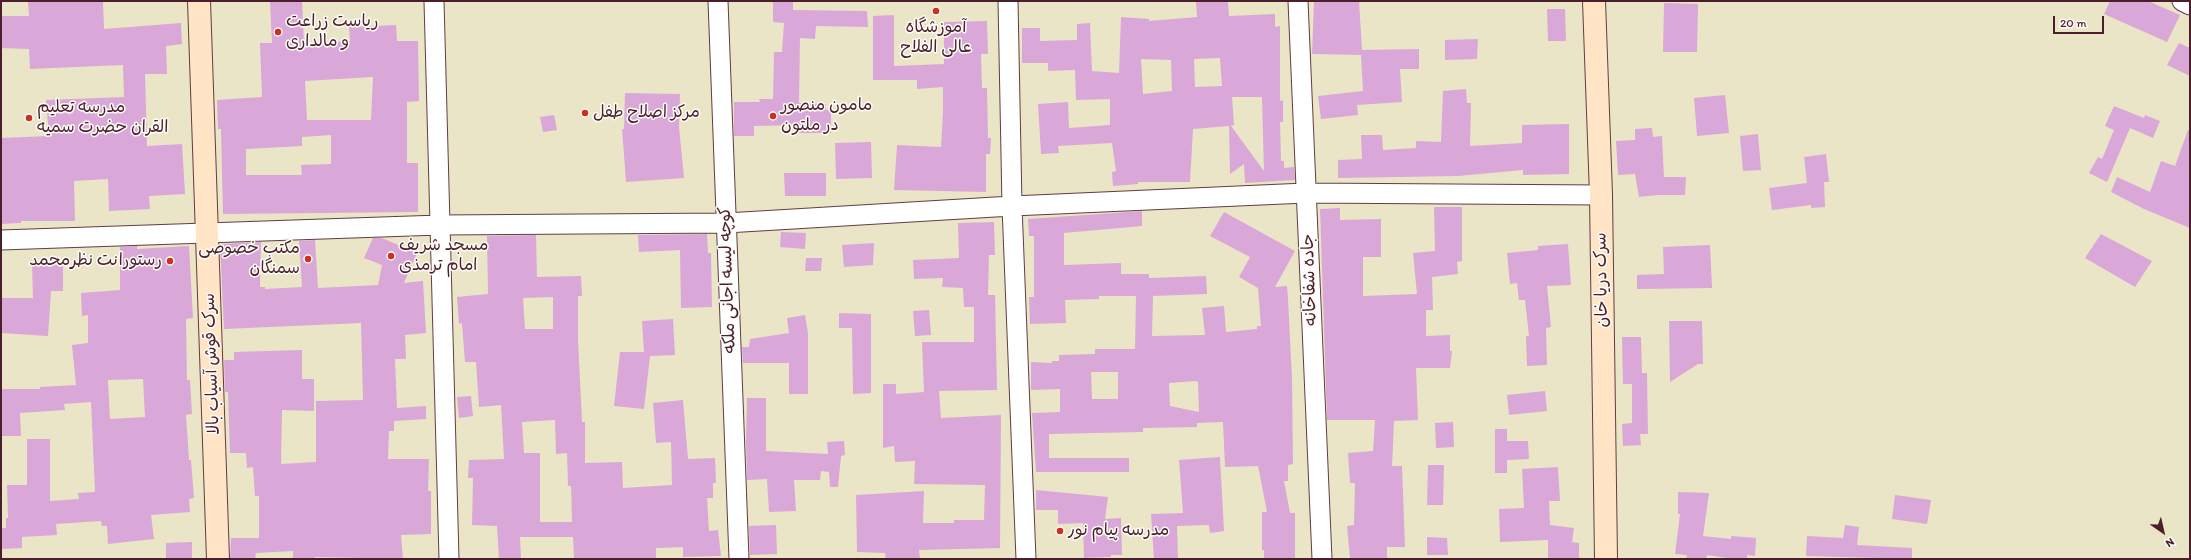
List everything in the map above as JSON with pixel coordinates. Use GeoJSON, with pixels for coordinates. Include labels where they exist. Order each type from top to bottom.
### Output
{"type":"FeatureCollection","features":[{"type":"Feature","properties":{"kind":"street","name":"سرک قوش آسیاب بالا"},"geometry":{"type":"LineString","coordinates":[[199,1],[218,559]]}},
{"type":"Feature","properties":{"kind":"street"},"geometry":{"type":"LineString","coordinates":[[434,1],[449,559]]}},
{"type":"Feature","properties":{"kind":"street","name":"کوچه لیسه اجانی ملکه"},"geometry":{"type":"LineString","coordinates":[[718,1],[739,559]]}},
{"type":"Feature","properties":{"kind":"street"},"geometry":{"type":"LineString","coordinates":[[1008,1],[1012,206],[1026,559]]}},
{"type":"Feature","properties":{"kind":"street","name":"جاده شفاخانه"},"geometry":{"type":"LineString","coordinates":[[1298,1],[1322,559]]}},
{"type":"Feature","properties":{"kind":"street","name":"سرک دریا خان"},"geometry":{"type":"LineString","coordinates":[[1594,1],[1601,195],[1606,559]]}},
{"type":"Feature","properties":{"kind":"street"},"geometry":{"type":"LineString","coordinates":[[2182,1],[2190,5]]}},
{"type":"Feature","properties":{"kind":"street"},"geometry":{"type":"LineString","coordinates":[[1,240],[440,225],[726,223],[1012,206],[1306,193],[1601,195]]}},
{"type":"Feature","properties":{"kind":"building"},"geometry":{"type":"Polygon","coordinates":[[[28,1],[103,1],[104,29],[181,23],[182,44],[166,46],[167,74],[145,74],[147,146],[182,144],[185,194],[149,196],[150,209],[109,211],[108,179],[74,181],[75,221],[21,221],[21,223],[1,224],[1,138],[49,136],[46,100],[124,97],[123,65],[30,69],[29,49],[1,48],[1,16],[29,16],[28,1]]]}},
{"type":"Feature","properties":{"kind":"building"},"geometry":{"type":"Polygon","coordinates":[[[270,1],[302,1],[304,44],[350,41],[349,27],[396,25],[397,41],[418,41],[419,101],[407,102],[407,163],[418,163],[418,212],[223,214],[221,129],[218,129],[217,100],[262,97],[260,43],[272,43],[270,1]],[[373,77],[305,81],[307,120],[371,120],[373,77]],[[331,135],[302,137],[302,146],[246,149],[246,175],[302,175],[301,165],[331,164],[331,135]]]}},
{"type":"Feature","properties":{"kind":"building"},"geometry":{"type":"Polygon","coordinates":[[[773,1],[793,1],[793,10],[867,11],[868,27],[816,26],[815,39],[800,38],[799,103],[826,104],[826,110],[831,110],[831,133],[799,133],[800,125],[754,126],[754,136],[734,136],[734,102],[760,102],[759,99],[773,99],[774,52],[782,52],[784,23],[773,22],[773,1]]]}},
{"type":"Feature","properties":{"kind":"building"},"geometry":{"type":"Polygon","coordinates":[[[1196,1],[1228,1],[1229,16],[1275,14],[1275,27],[1280,26],[1280,101],[1283,100],[1283,122],[1280,122],[1281,161],[1284,161],[1284,168],[1294,167],[1295,180],[1245,183],[1244,164],[1230,174],[1229,126],[1193,129],[1190,182],[1138,182],[1138,184],[1113,186],[1112,172],[1116,171],[1112,143],[1058,146],[1059,153],[1041,154],[1038,104],[1068,102],[1069,128],[1110,125],[1110,99],[1076,100],[1075,70],[1048,71],[1048,63],[1022,63],[1022,28],[1040,28],[1040,41],[1077,40],[1077,24],[1090,23],[1092,71],[1119,73],[1121,17],[1149,19],[1149,21],[1197,17],[1196,1]],[[1220,58],[1194,59],[1195,87],[1222,86],[1220,58]],[[1141,59],[1143,94],[1172,91],[1171,60],[1141,59]],[[1232,97],[1234,125],[1231,126],[1264,171],[1262,97],[1232,97]]]}},
{"type":"Feature","properties":{"kind":"building"},"geometry":{"type":"Polygon","coordinates":[[[1314,1],[1359,1],[1362,50],[1419,49],[1419,69],[1400,69],[1402,102],[1357,105],[1358,115],[1321,119],[1318,96],[1363,91],[1361,55],[1312,54],[1314,1]]]}},
{"type":"Feature","properties":{"kind":"building"},"geometry":{"type":"Polygon","coordinates":[[[2110,1],[2148,1],[2180,15],[2167,42],[2104,14],[2110,1]]]}},
{"type":"Feature","properties":{"kind":"building"},"geometry":{"type":"Polygon","coordinates":[[[1664,3],[1698,4],[1697,52],[1663,52],[1664,3]]]}},
{"type":"Feature","properties":{"kind":"building"},"geometry":{"type":"Polygon","coordinates":[[[1547,9],[1565,9],[1566,41],[1548,41],[1547,9]]]}},
{"type":"Feature","properties":{"kind":"building"},"geometry":{"type":"Polygon","coordinates":[[[894,15],[894,66],[944,64],[944,22],[987,21],[988,54],[981,54],[982,88],[987,88],[988,138],[991,138],[990,154],[986,154],[986,192],[894,190],[897,145],[941,147],[943,87],[917,89],[917,80],[873,80],[873,16],[894,15]]]}},
{"type":"Feature","properties":{"kind":"building"},"geometry":{"type":"Polygon","coordinates":[[[1478,39],[1477,59],[1445,60],[1445,40],[1478,39]]]}},
{"type":"Feature","properties":{"kind":"building"},"geometry":{"type":"Polygon","coordinates":[[[2179,43],[2190,48],[2190,76],[2167,65],[2179,43]]]}},
{"type":"Feature","properties":{"kind":"building"},"geometry":{"type":"Polygon","coordinates":[[[1466,89],[1467,103],[1471,103],[1470,146],[1522,143],[1522,125],[1569,124],[1569,174],[1523,175],[1523,170],[1458,176],[1338,178],[1338,160],[1362,159],[1361,135],[1382,135],[1383,150],[1416,148],[1416,141],[1441,142],[1443,91],[1466,89]]]}},
{"type":"Feature","properties":{"kind":"building"},"geometry":{"type":"Polygon","coordinates":[[[625,93],[680,94],[679,127],[684,178],[626,182],[622,129],[624,129],[625,93]]]}},
{"type":"Feature","properties":{"kind":"building"},"geometry":{"type":"Polygon","coordinates":[[[1725,95],[1729,133],[1697,136],[1694,98],[1725,95]]]}},
{"type":"Feature","properties":{"kind":"building"},"geometry":{"type":"Polygon","coordinates":[[[2114,106],[2144,118],[2145,115],[2160,121],[2153,138],[2130,128],[2107,182],[2089,173],[2098,157],[2102,159],[2114,130],[2105,126],[2114,106]]]}},
{"type":"Feature","properties":{"kind":"building"},"geometry":{"type":"Polygon","coordinates":[[[554,115],[557,130],[543,132],[540,117],[554,115]]]}},
{"type":"Feature","properties":{"kind":"building"},"geometry":{"type":"Polygon","coordinates":[[[1652,128],[1653,137],[1662,136],[1664,177],[1686,177],[1685,195],[1657,195],[1639,197],[1635,174],[1618,175],[1616,141],[1635,140],[1635,129],[1652,128]]]}},
{"type":"Feature","properties":{"kind":"building"},"geometry":{"type":"Polygon","coordinates":[[[2188,130],[2190,130],[2190,228],[2144,209],[2111,192],[2117,177],[2150,192],[2161,161],[2175,166],[2188,130]]]}},
{"type":"Feature","properties":{"kind":"building"},"geometry":{"type":"Polygon","coordinates":[[[1758,134],[1761,170],[1743,171],[1740,136],[1758,134]]]}},
{"type":"Feature","properties":{"kind":"building"},"geometry":{"type":"Polygon","coordinates":[[[871,142],[872,178],[836,179],[835,143],[871,142]]]}},
{"type":"Feature","properties":{"kind":"building"},"geometry":{"type":"Polygon","coordinates":[[[1826,154],[1829,182],[1824,182],[1825,207],[1811,208],[1811,205],[1772,210],[1769,188],[1807,183],[1804,157],[1826,154]]]}},
{"type":"Feature","properties":{"kind":"building"},"geometry":{"type":"Polygon","coordinates":[[[784,173],[826,173],[826,196],[785,196],[784,173]]]}},
{"type":"Feature","properties":{"kind":"building"},"geometry":{"type":"Polygon","coordinates":[[[1434,207],[1462,207],[1462,261],[1457,262],[1458,274],[1432,277],[1433,310],[1426,310],[1426,336],[1450,335],[1450,351],[1452,351],[1450,368],[1416,368],[1418,420],[1394,421],[1392,466],[1402,466],[1405,547],[1387,547],[1387,559],[1350,558],[1347,526],[1354,525],[1355,483],[1350,483],[1348,453],[1373,451],[1375,420],[1327,420],[1320,209],[1340,208],[1340,220],[1381,219],[1381,257],[1363,257],[1363,296],[1417,294],[1413,253],[1435,251],[1434,207]]]}},
{"type":"Feature","properties":{"kind":"building"},"geometry":{"type":"Polygon","coordinates":[[[1142,211],[1142,226],[1064,233],[1064,265],[1121,263],[1121,274],[1149,274],[1149,278],[1206,276],[1207,294],[1153,296],[1152,336],[1205,335],[1202,308],[1224,306],[1226,332],[1257,329],[1257,326],[1261,326],[1258,288],[1239,277],[1250,257],[1210,236],[1224,212],[1295,251],[1275,287],[1287,286],[1288,299],[1292,378],[1293,464],[1288,465],[1288,481],[1284,481],[1290,513],[1295,513],[1295,559],[1264,559],[1264,550],[1262,550],[1262,512],[1267,512],[1258,466],[1225,467],[1223,422],[1197,423],[1197,427],[1143,428],[1143,432],[1049,434],[1049,458],[1129,458],[1129,472],[1036,472],[1032,413],[1060,412],[1060,389],[1031,390],[1031,362],[1052,363],[1052,361],[1059,361],[1059,355],[1095,354],[1095,349],[1135,349],[1136,296],[1099,296],[1099,299],[1065,300],[1066,323],[1030,324],[1029,297],[1034,297],[1034,236],[1029,236],[1028,219],[1142,211]],[[1091,372],[1092,399],[1118,399],[1118,372],[1091,372]],[[1198,382],[1169,383],[1170,406],[1199,412],[1198,382]]]}},
{"type":"Feature","properties":{"kind":"building"},"geometry":{"type":"Polygon","coordinates":[[[994,222],[995,255],[989,255],[988,295],[995,295],[997,390],[939,391],[941,418],[1001,415],[1000,548],[919,550],[920,559],[886,559],[885,553],[857,552],[856,495],[924,491],[923,523],[954,523],[954,520],[984,520],[985,485],[914,484],[915,461],[895,462],[894,446],[883,448],[883,384],[896,384],[896,394],[924,392],[922,342],[974,342],[974,307],[964,307],[963,288],[942,287],[943,278],[914,279],[913,260],[959,258],[958,223],[994,222]]]}},
{"type":"Feature","properties":{"kind":"building"},"geometry":{"type":"Polygon","coordinates":[[[781,232],[806,233],[805,249],[780,247],[781,232]]]}},
{"type":"Feature","properties":{"kind":"building"},"geometry":{"type":"Polygon","coordinates":[[[707,234],[708,253],[711,253],[712,307],[681,308],[680,250],[639,252],[638,235],[707,234]]]}},
{"type":"Feature","properties":{"kind":"building"},"geometry":{"type":"Polygon","coordinates":[[[2101,234],[2152,261],[2135,287],[2085,258],[2101,234]]]}},
{"type":"Feature","properties":{"kind":"building"},"geometry":{"type":"Polygon","coordinates":[[[536,235],[537,277],[581,276],[582,296],[578,296],[578,339],[582,422],[585,422],[585,463],[622,462],[623,488],[672,485],[671,442],[656,443],[653,403],[683,400],[688,459],[715,458],[716,483],[713,483],[713,498],[707,498],[709,531],[718,530],[721,556],[683,557],[683,547],[656,548],[656,559],[574,559],[573,537],[520,537],[521,559],[499,559],[497,526],[472,525],[473,478],[468,478],[469,460],[504,459],[501,405],[479,407],[476,362],[465,362],[462,323],[459,324],[457,297],[488,294],[487,236],[536,235]],[[553,297],[523,298],[525,329],[553,329],[553,297]],[[555,420],[522,422],[524,453],[540,453],[540,522],[572,522],[571,486],[568,486],[567,453],[556,454],[555,420]]]}},
{"type":"Feature","properties":{"kind":"building"},"geometry":{"type":"Polygon","coordinates":[[[373,238],[382,238],[417,253],[404,283],[423,281],[426,333],[405,335],[406,359],[395,359],[397,408],[426,406],[426,419],[394,421],[394,431],[389,431],[388,459],[429,459],[428,491],[431,491],[431,534],[401,535],[403,559],[315,557],[315,559],[293,559],[293,551],[256,553],[255,559],[230,559],[231,538],[259,538],[259,496],[255,496],[253,467],[247,468],[246,453],[230,453],[228,392],[225,392],[224,360],[234,360],[234,352],[302,350],[302,379],[314,379],[314,411],[282,410],[281,464],[316,462],[316,401],[363,400],[361,323],[224,329],[220,244],[261,242],[260,287],[265,287],[265,289],[302,287],[299,241],[315,240],[318,288],[378,285],[382,265],[364,258],[373,238]]]}},
{"type":"Feature","properties":{"kind":"building"},"geometry":{"type":"Polygon","coordinates":[[[874,243],[873,265],[844,267],[842,245],[874,243]]]}},
{"type":"Feature","properties":{"kind":"building"},"geometry":{"type":"Polygon","coordinates":[[[1568,244],[1571,285],[1547,286],[1551,327],[1546,328],[1547,365],[1527,366],[1526,336],[1529,336],[1525,300],[1519,300],[1517,283],[1510,284],[1507,253],[1538,250],[1538,246],[1568,244]]]}},
{"type":"Feature","properties":{"kind":"building"},"geometry":{"type":"Polygon","coordinates":[[[1710,245],[1712,288],[1637,289],[1637,275],[1664,274],[1663,247],[1710,245]]]}},
{"type":"Feature","properties":{"kind":"building"},"geometry":{"type":"Polygon","coordinates":[[[137,246],[137,249],[189,246],[193,318],[186,319],[187,380],[190,380],[192,414],[186,415],[189,460],[191,460],[194,498],[189,499],[190,512],[151,515],[154,539],[108,544],[107,526],[102,526],[101,521],[56,524],[57,535],[22,537],[22,548],[1,549],[1,528],[6,528],[6,518],[8,518],[7,485],[27,485],[27,439],[50,439],[50,501],[79,499],[78,493],[95,492],[91,402],[64,404],[65,410],[20,413],[21,436],[1,436],[1,389],[40,389],[40,387],[76,385],[72,345],[88,343],[88,315],[82,316],[81,293],[120,290],[120,247],[137,246]],[[143,379],[108,380],[110,419],[145,417],[143,379]]]}},
{"type":"Feature","properties":{"kind":"building"},"geometry":{"type":"Polygon","coordinates":[[[806,258],[822,258],[821,271],[805,271],[806,258]]]}},
{"type":"Feature","properties":{"kind":"building"},"geometry":{"type":"Polygon","coordinates":[[[63,263],[63,291],[51,291],[48,336],[1,333],[1,298],[33,298],[32,264],[63,263]]]}},
{"type":"Feature","properties":{"kind":"building"},"geometry":{"type":"Polygon","coordinates":[[[929,310],[931,335],[915,336],[913,311],[929,310]]]}},
{"type":"Feature","properties":{"kind":"building"},"geometry":{"type":"Polygon","coordinates":[[[839,313],[871,314],[871,393],[853,394],[852,328],[839,328],[839,313]]]}},
{"type":"Feature","properties":{"kind":"building"},"geometry":{"type":"Polygon","coordinates":[[[805,315],[808,333],[808,394],[789,394],[789,363],[743,363],[742,347],[749,347],[750,339],[789,333],[787,318],[805,315]]]}},
{"type":"Feature","properties":{"kind":"building"},"geometry":{"type":"Polygon","coordinates":[[[673,319],[675,355],[650,356],[644,409],[614,406],[620,352],[644,352],[642,321],[673,319]]]}},
{"type":"Feature","properties":{"kind":"building"},"geometry":{"type":"Polygon","coordinates":[[[1669,321],[1702,321],[1703,364],[1698,364],[1670,382],[1669,321]]]}},
{"type":"Feature","properties":{"kind":"building"},"geometry":{"type":"Polygon","coordinates":[[[1622,337],[1641,337],[1642,373],[1647,373],[1648,434],[1640,434],[1641,445],[1623,446],[1622,424],[1632,423],[1632,384],[1623,384],[1622,337]]]}},
{"type":"Feature","properties":{"kind":"building"},"geometry":{"type":"Polygon","coordinates":[[[1545,391],[1547,411],[1509,415],[1507,395],[1545,391]]]}},
{"type":"Feature","properties":{"kind":"building"},"geometry":{"type":"Polygon","coordinates":[[[471,396],[473,416],[459,418],[457,397],[471,396]]]}},
{"type":"Feature","properties":{"kind":"building"},"geometry":{"type":"Polygon","coordinates":[[[747,398],[766,398],[766,451],[828,454],[827,442],[844,441],[845,455],[841,456],[838,487],[830,487],[829,472],[821,471],[820,480],[794,480],[796,511],[769,512],[767,479],[747,480],[747,398]]]}},
{"type":"Feature","properties":{"kind":"building"},"geometry":{"type":"Polygon","coordinates":[[[1453,422],[1454,447],[1436,448],[1435,423],[1453,422]]]}},
{"type":"Feature","properties":{"kind":"building"},"geometry":{"type":"Polygon","coordinates":[[[1495,429],[1507,429],[1507,441],[1528,441],[1529,459],[1507,460],[1507,473],[1495,473],[1495,429]]]}},
{"type":"Feature","properties":{"kind":"building"},"geometry":{"type":"Polygon","coordinates":[[[1220,457],[1224,531],[1210,533],[1209,525],[1177,526],[1178,559],[1154,559],[1151,514],[1183,513],[1179,460],[1220,457]]]}},
{"type":"Feature","properties":{"kind":"building"},"geometry":{"type":"Polygon","coordinates":[[[1428,465],[1444,465],[1443,505],[1427,505],[1428,465]]]}},
{"type":"Feature","properties":{"kind":"building"},"geometry":{"type":"Polygon","coordinates":[[[1558,467],[1560,501],[1549,501],[1550,525],[1574,528],[1572,542],[1579,543],[1579,559],[1548,559],[1548,540],[1500,542],[1499,509],[1524,508],[1522,469],[1558,467]]]}},
{"type":"Feature","properties":{"kind":"building"},"geometry":{"type":"Polygon","coordinates":[[[1036,490],[1108,497],[1105,519],[1121,518],[1122,555],[1084,558],[1083,523],[1058,524],[1058,510],[1036,510],[1036,490]]]}},
{"type":"Feature","properties":{"kind":"building"},"geometry":{"type":"Polygon","coordinates":[[[1678,492],[1709,493],[1703,536],[1731,539],[1731,536],[1756,538],[1755,556],[1747,555],[1747,559],[1734,559],[1707,555],[1706,559],[1686,559],[1687,555],[1675,554],[1680,514],[1678,514],[1678,492]]]}},
{"type":"Feature","properties":{"kind":"building"},"geometry":{"type":"Polygon","coordinates":[[[1895,495],[1931,500],[1927,524],[1892,519],[1895,495]]]}},
{"type":"Feature","properties":{"kind":"building"},"geometry":{"type":"Polygon","coordinates":[[[776,525],[777,554],[750,555],[749,526],[776,525]]]}},
{"type":"Feature","properties":{"kind":"building"},"geometry":{"type":"Polygon","coordinates":[[[1845,525],[1859,527],[1857,545],[1912,548],[1912,559],[1806,556],[1807,536],[1843,538],[1845,525]]]}},
{"type":"Feature","properties":{"kind":"building"},"geometry":{"type":"Polygon","coordinates":[[[1427,537],[1447,538],[1448,555],[1427,555],[1427,537]]]}},
{"type":"Feature","properties":{"kind":"building"},"geometry":{"type":"Polygon","coordinates":[[[192,542],[192,559],[166,559],[166,543],[192,542]]]}},
{"type":"Feature","properties":{"kind":"place","name":"آموزشگاه عالی الفلاح"},"geometry":{"type":"Point","coordinates":[936,11]}},
{"type":"Feature","properties":{"kind":"place","name":"ریاست زراعت و مالداری"},"geometry":{"type":"Point","coordinates":[278,32]}},
{"type":"Feature","properties":{"kind":"place","name":"مرکز اصلاح طفل"},"geometry":{"type":"Point","coordinates":[585,113]}},
{"type":"Feature","properties":{"kind":"place","name":"مامون منصور در ملتون"},"geometry":{"type":"Point","coordinates":[773,116]}},
{"type":"Feature","properties":{"kind":"place","name":"مدرسه تعلیم القران حضرت سمیه"},"geometry":{"type":"Point","coordinates":[29,118]}},
{"type":"Feature","properties":{"kind":"place","name":"مسجد شریف امام ترمذی"},"geometry":{"type":"Point","coordinates":[391,256]}},
{"type":"Feature","properties":{"kind":"place","name":"مکتب خصوصی سمنگان"},"geometry":{"type":"Point","coordinates":[308,259]}},
{"type":"Feature","properties":{"kind":"place","name":"رستورانت نظرمحمد"},"geometry":{"type":"Point","coordinates":[170,261]}},
{"type":"Feature","properties":{"kind":"place","name":"مدرسه پیام نور"},"geometry":{"type":"Point","coordinates":[1060,531]}}]}
